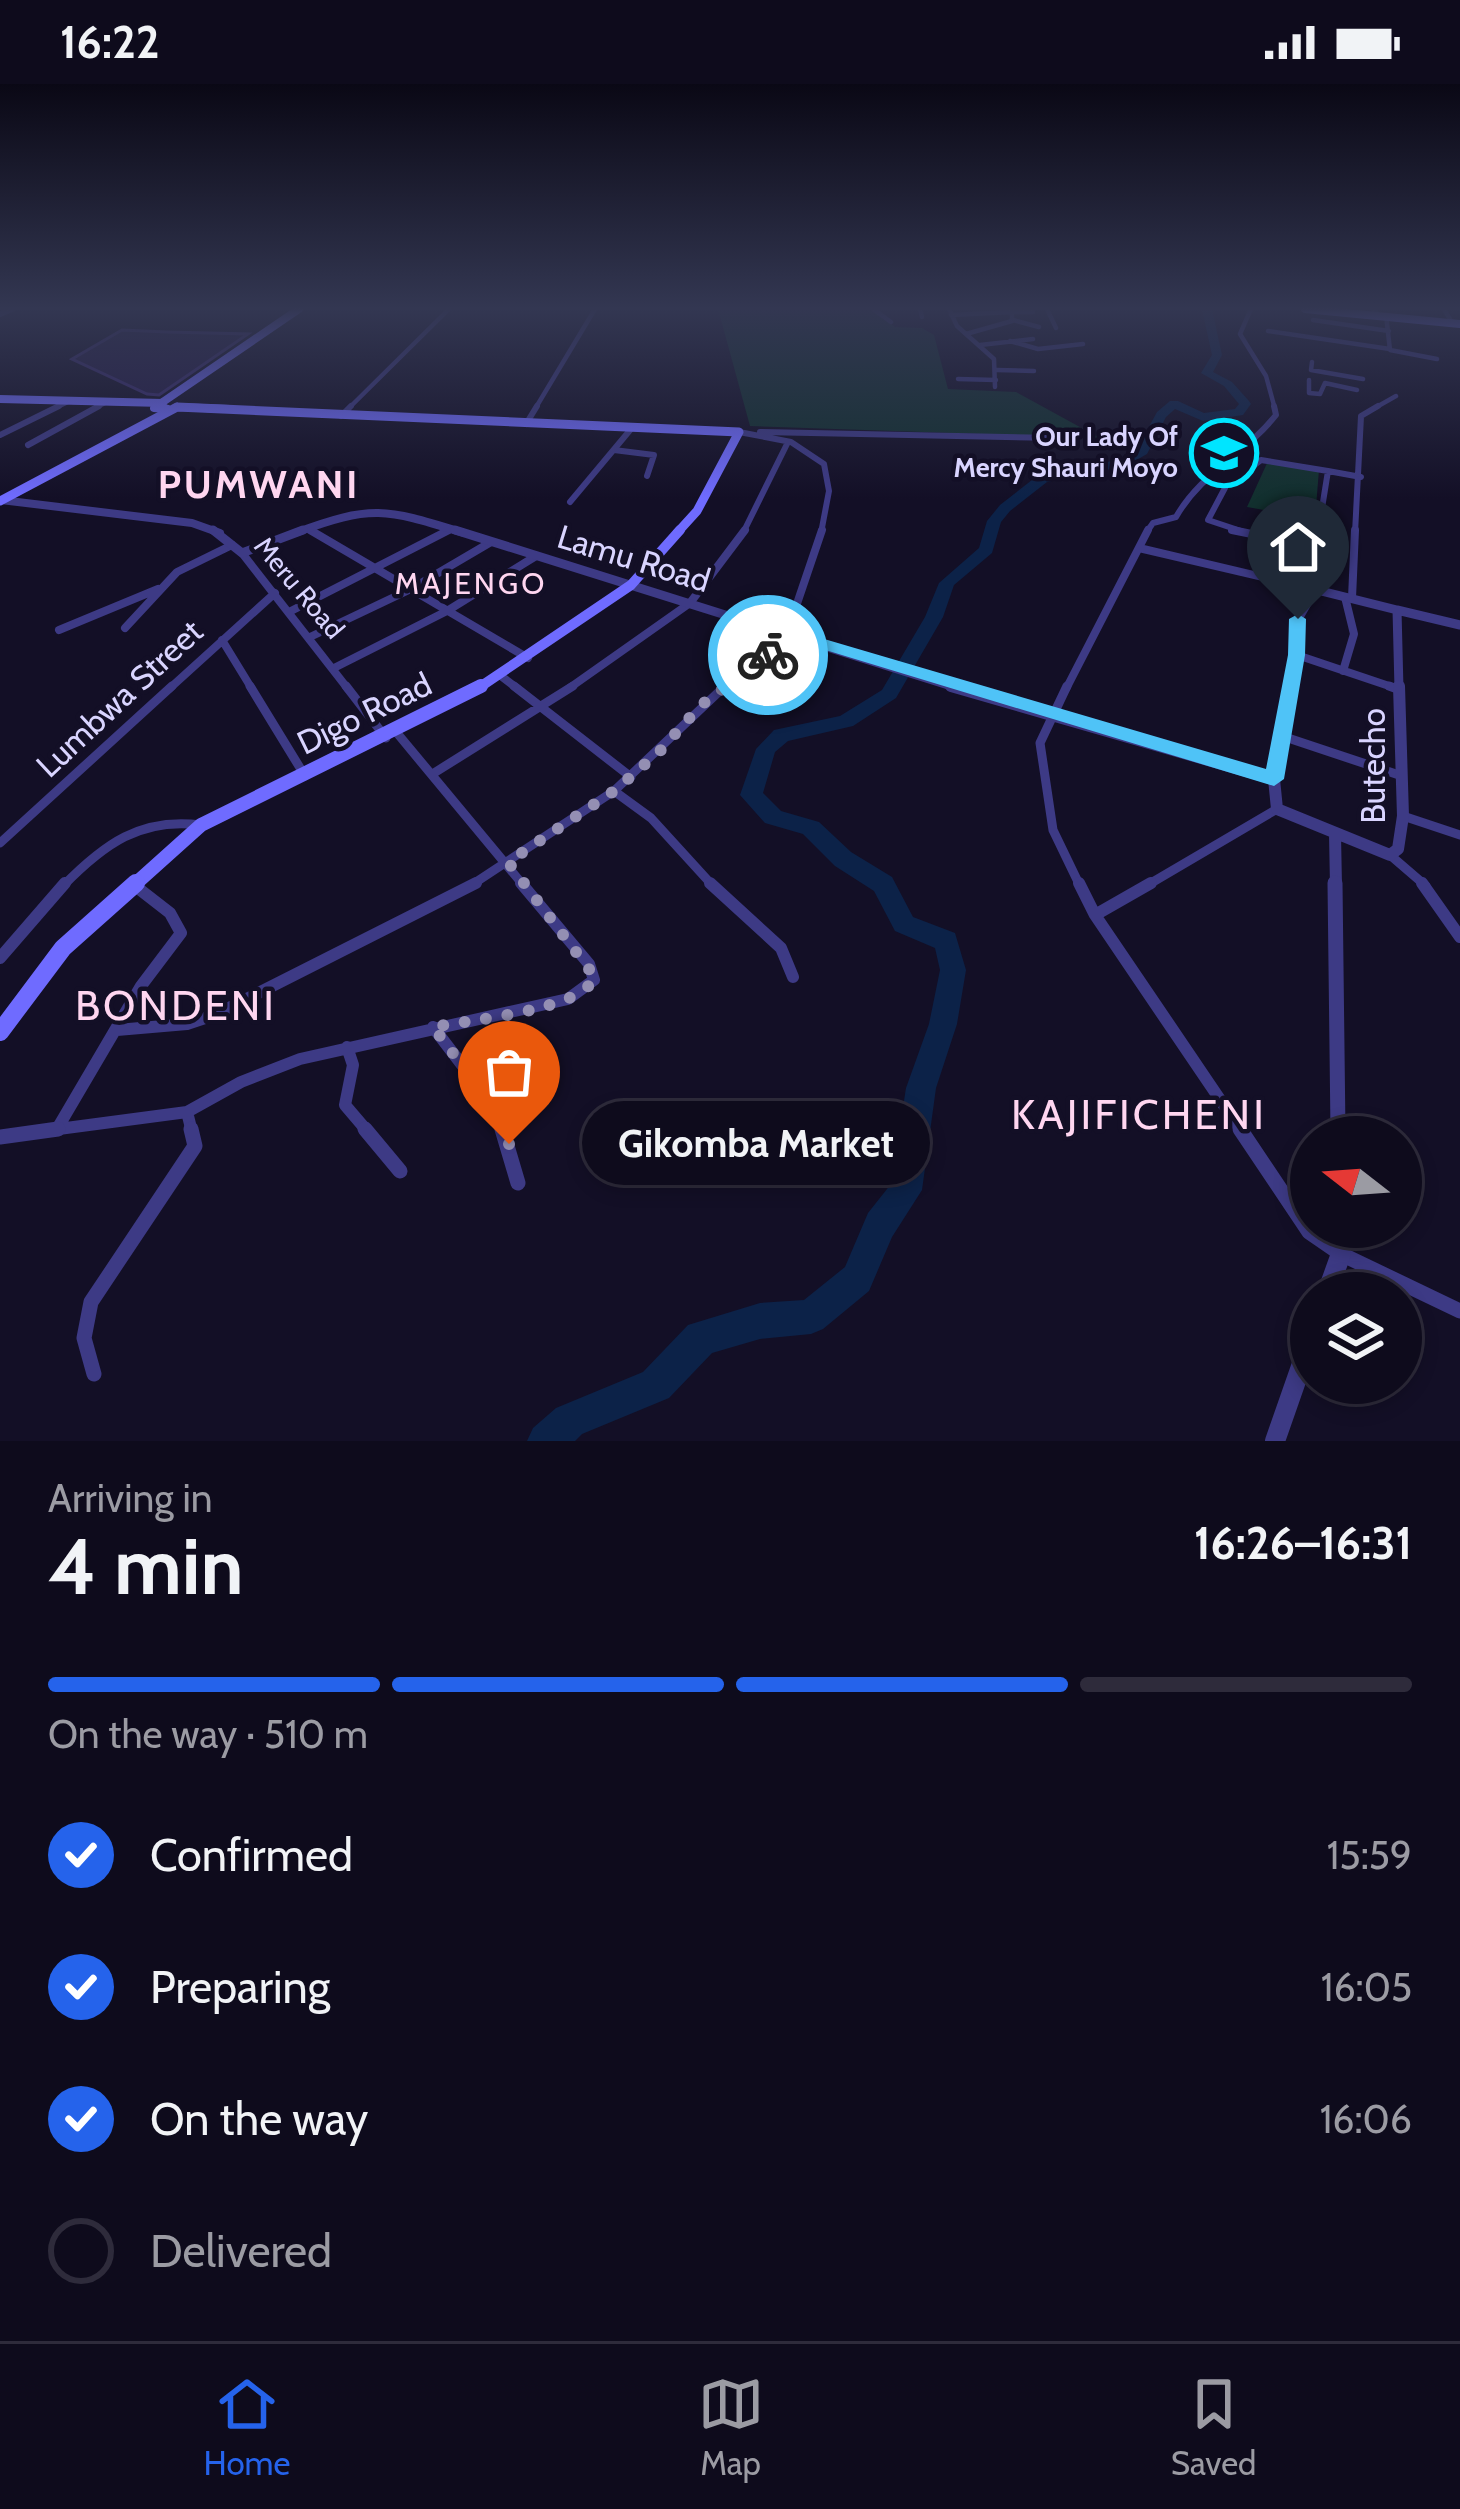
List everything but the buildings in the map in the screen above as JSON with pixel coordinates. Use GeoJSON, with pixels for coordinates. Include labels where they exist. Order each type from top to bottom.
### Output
{"type":"FeatureCollection","features":[{"type":"Feature","properties":{"kind":"main road"},"geometry":{"type":"LineString","coordinates":[[0,499],[167,406],[215,372]]}},
{"type":"Feature","properties":{"kind":"main road"},"geometry":{"type":"LineString","coordinates":[[0,399],[739,432]]}},
{"type":"Feature","properties":{"kind":"main road","name":"Digo Road"},"geometry":{"type":"LineString","coordinates":[[0,1032],[63,947],[201,824],[391,735],[501,676],[632,585],[697,511],[739,432]]}},
{"type":"Feature","properties":{"kind":"street"},"geometry":{"type":"LineString","coordinates":[[341,416],[385,372]]}},
{"type":"Feature","properties":{"kind":"street"},"geometry":{"type":"LineString","coordinates":[[526,424],[557,372]]}},
{"type":"Feature","properties":{"kind":"street"},"geometry":{"type":"LineString","coordinates":[[958,379],[996,383],[997,372]]}},
{"type":"Feature","properties":{"kind":"street"},"geometry":{"type":"LineString","coordinates":[[1265,372],[1276,415],[1259,435],[1194,481],[1176,517],[1153,523],[1131,558],[1040,743],[1046,792],[1065,861],[1095,915],[1309,1232],[1341,1254],[1460,1310]]}},
{"type":"Feature","properties":{"kind":"street"},"geometry":{"type":"LineString","coordinates":[[1334,372],[1365,375],[1357,389],[1364,412],[1348,598],[1355,626],[1353,654],[1343,671]]}},
{"type":"Feature","properties":{"kind":"street"},"geometry":{"type":"LineString","coordinates":[[1336,385],[1340,375]]}},
{"type":"Feature","properties":{"kind":"street"},"geometry":{"type":"LineString","coordinates":[[1309,380],[1309,393],[1320,394],[1323,383],[1357,389]]}},
{"type":"Feature","properties":{"kind":"street"},"geometry":{"type":"LineString","coordinates":[[1364,412],[1396,396]]}},
{"type":"Feature","properties":{"kind":"street"},"geometry":{"type":"LineString","coordinates":[[0,434],[68,402]]}},
{"type":"Feature","properties":{"kind":"street"},"geometry":{"type":"LineString","coordinates":[[28,445],[105,403]]}},
{"type":"Feature","properties":{"kind":"street"},"geometry":{"type":"LineString","coordinates":[[569,502],[631,429]]}},
{"type":"Feature","properties":{"kind":"street"},"geometry":{"type":"LineString","coordinates":[[739,432],[1058,438]]}},
{"type":"Feature","properties":{"kind":"street"},"geometry":{"type":"LineString","coordinates":[[117,1030],[187,1024],[217,1014],[508,862],[614,791],[712,695],[792,634],[829,479],[818,458],[760,432]]}},
{"type":"Feature","properties":{"kind":"street"},"geometry":{"type":"LineString","coordinates":[[434,773],[542,708],[690,603],[748,527],[788,442]]}},
{"type":"Feature","properties":{"kind":"street"},"geometry":{"type":"LineString","coordinates":[[614,450],[654,455],[647,476]]}},
{"type":"Feature","properties":{"kind":"street"},"geometry":{"type":"LineString","coordinates":[[1328,471],[1316,547],[1211,525],[1208,520],[1226,486],[1261,460],[1328,471],[1361,477]]}},
{"type":"Feature","properties":{"kind":"street","name":"Meru Road"},"geometry":{"type":"LineString","coordinates":[[0,499],[192,524],[218,532],[242,553],[391,735],[434,773],[589,964],[595,980],[568,999],[347,1047],[241,1082],[187,1112],[0,1137]]}},
{"type":"Feature","properties":{"kind":"street","name":"Lamu Road"},"geometry":{"type":"LineString","coordinates":[[308,529],[366,509],[393,511],[966,691],[1274,779]]}},
{"type":"Feature","properties":{"kind":"street"},"geometry":{"type":"LineString","coordinates":[[242,553],[308,529],[528,658]]}},
{"type":"Feature","properties":{"kind":"street"},"geometry":{"type":"LineString","coordinates":[[289,612],[450,530]]}},
{"type":"Feature","properties":{"kind":"street"},"geometry":{"type":"LineString","coordinates":[[1265,576],[1272,540]]}},
{"type":"Feature","properties":{"kind":"street"},"geometry":{"type":"LineString","coordinates":[[310,637],[411,589],[491,542]]}},
{"type":"Feature","properties":{"kind":"street"},"geometry":{"type":"LineString","coordinates":[[124,628],[190,562],[232,545]]}},
{"type":"Feature","properties":{"kind":"street"},"geometry":{"type":"LineString","coordinates":[[1139,548],[1460,625]]}},
{"type":"Feature","properties":{"kind":"street"},"geometry":{"type":"LineString","coordinates":[[334,668],[448,610],[536,556]]}},
{"type":"Feature","properties":{"kind":"street"},"geometry":{"type":"LineString","coordinates":[[1095,915],[1277,809],[1274,779],[1285,737],[1298,619],[1310,601],[1305,587]]}},
{"type":"Feature","properties":{"kind":"street"},"geometry":{"type":"LineString","coordinates":[[59,630],[158,589]]}},
{"type":"Feature","properties":{"kind":"street","name":"Lumbwa Street"},"geometry":{"type":"LineString","coordinates":[[0,843],[275,592]]}},
{"type":"Feature","properties":{"kind":"street","name":"Butecho"},"geometry":{"type":"LineString","coordinates":[[1277,809],[1390,855],[1398,849],[1403,816],[1397,609]]}},
{"type":"Feature","properties":{"kind":"street"},"geometry":{"type":"LineString","coordinates":[[222,640],[305,776]]}},
{"type":"Feature","properties":{"kind":"street"},"geometry":{"type":"LineString","coordinates":[[1297,655],[1400,690]]}},
{"type":"Feature","properties":{"kind":"street"},"geometry":{"type":"LineString","coordinates":[[501,676],[631,777]]}},
{"type":"Feature","properties":{"kind":"street"},"geometry":{"type":"LineString","coordinates":[[1285,737],[1402,776]]}},
{"type":"Feature","properties":{"kind":"street"},"geometry":{"type":"LineString","coordinates":[[614,791],[652,818],[675,850],[781,948],[793,977]]}},
{"type":"Feature","properties":{"kind":"street"},"geometry":{"type":"LineString","coordinates":[[1403,816],[1460,836]]}},
{"type":"Feature","properties":{"kind":"street"},"geometry":{"type":"LineString","coordinates":[[0,958],[118,835],[173,820],[201,824]]}},
{"type":"Feature","properties":{"kind":"street"},"geometry":{"type":"LineString","coordinates":[[1335,834],[1338,1116]]}},
{"type":"Feature","properties":{"kind":"street"},"geometry":{"type":"LineString","coordinates":[[1390,855],[1432,890],[1460,937]]}},
{"type":"Feature","properties":{"kind":"street"},"geometry":{"type":"LineString","coordinates":[[57,1129],[141,986],[181,933],[170,913],[131,883]]}},
{"type":"Feature","properties":{"kind":"street"},"geometry":{"type":"LineString","coordinates":[[433,1027],[495,1108],[518,1183]]}},
{"type":"Feature","properties":{"kind":"street"},"geometry":{"type":"LineString","coordinates":[[347,1047],[353,1065],[345,1105],[400,1171]]}},
{"type":"Feature","properties":{"kind":"street"},"geometry":{"type":"LineString","coordinates":[[94,1374],[82,1352],[82,1330],[91,1302],[186,1165],[195,1146],[187,1112]]}},
{"type":"Feature","properties":{"kind":"street"},"geometry":{"type":"LineString","coordinates":[[1335,1272],[1341,1248]]}},
{"type":"Feature","properties":{"kind":"street"},"geometry":{"type":"LineString","coordinates":[[1275,1441],[1290,1398]]}},
{"type":"Feature","properties":{"kind":"green space"},"geometry":{"type":"Polygon","coordinates":[[[735,372],[944,372],[948,389],[1016,392],[1100,438],[750,426],[735,372]]]}},
{"type":"Feature","properties":{"kind":"green space"},"geometry":{"type":"Polygon","coordinates":[[[1268,461],[1319,470],[1315,519],[1247,507],[1268,461]]]}},
{"type":"Feature","properties":{"kind":"waterway"},"geometry":{"type":"LineString","coordinates":[[546,1441],[569,1421],[656,1385],[701,1338],[760,1321],[811,1317],[857,1279],[880,1225],[906,1190],[921,1088],[943,1024],[953,970],[946,941],[904,924],[883,884],[843,859],[811,828],[773,817],[751,795],[766,749],[781,735],[846,721],[889,694],[934,617],[947,583],[986,550],[994,521],[1005,508],[1042,479],[1121,463],[1142,451],[1161,415],[1174,404],[1203,417],[1239,412],[1245,404],[1228,384],[1207,372]]}},
{"type":"Feature","properties":{"kind":"way so far"},"geometry":{"type":"LineString","coordinates":[[509,1144],[495,1108],[433,1027],[568,999],[589,988],[595,977],[508,862],[614,791],[659,752],[712,695],[768,655]]}},
{"type":"Feature","properties":{"kind":"place","name":"Our Lady Of Mercy Shauri Moyo"},"geometry":{"type":"Point","coordinates":[1224,453]}},
{"type":"Feature","properties":{"kind":"place","name":"Gikomba Market"},"geometry":{"type":"Point","coordinates":[509,1144]}},
{"type":"Feature","properties":{"kind":"district","name":"PUMWANI"},"geometry":{"type":"Point","coordinates":[259,484]}},
{"type":"Feature","properties":{"kind":"district","name":"MAJENGO"},"geometry":{"type":"Point","coordinates":[471,584]}},
{"type":"Feature","properties":{"kind":"district","name":"BONDENI"},"geometry":{"type":"Point","coordinates":[176,1005]}},
{"type":"Feature","properties":{"kind":"district","name":"KAJIFICHENI"},"geometry":{"type":"Point","coordinates":[1139,1114]}},
{"type":"Feature","properties":{"kind":"route"},"geometry":{"type":"LineString","coordinates":[[768,655],[797,636],[966,691],[1274,779],[1285,737],[1298,619]]}}]}
